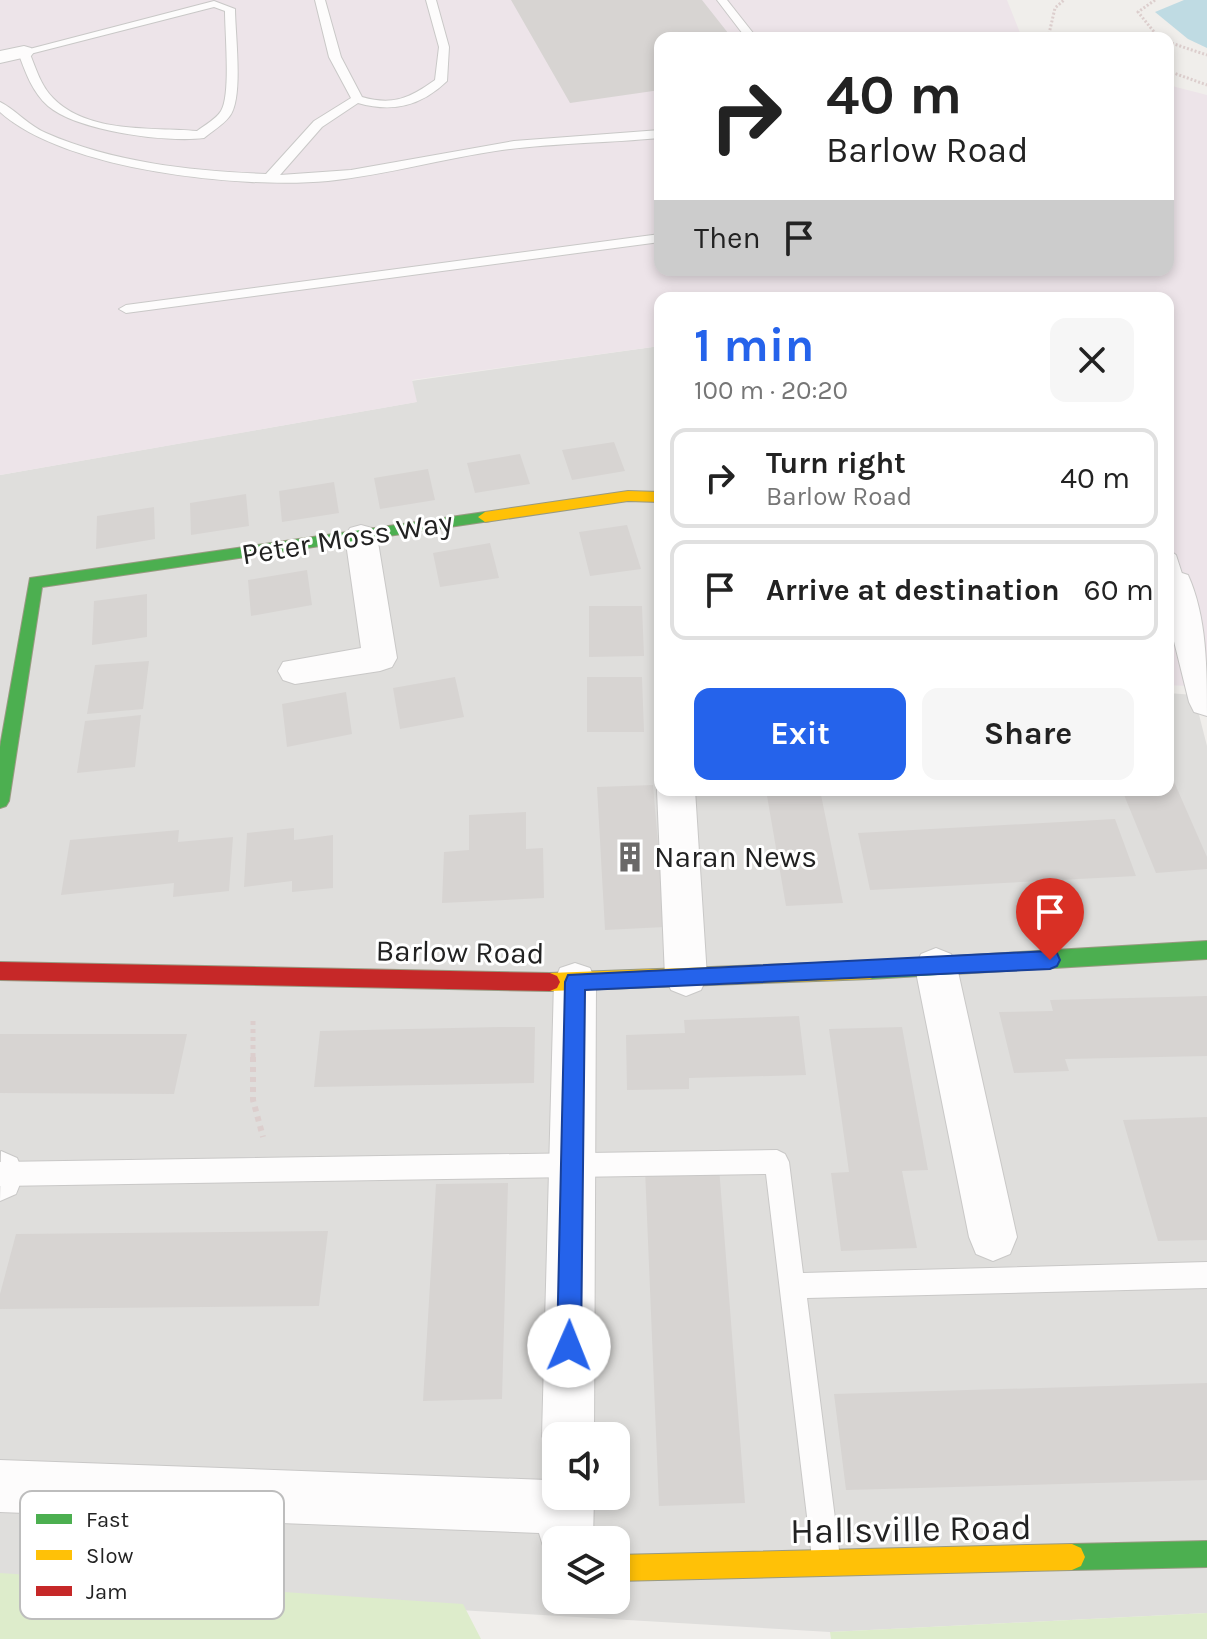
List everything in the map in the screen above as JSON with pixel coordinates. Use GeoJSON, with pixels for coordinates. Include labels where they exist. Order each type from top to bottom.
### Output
{"type":"FeatureCollection","features":[{"type":"Feature","properties":{"kind":"street"},"geometry":{"type":"LineString","coordinates":[[0,57],[24,52]]}},
{"type":"Feature","properties":{"kind":"street","name":"Peter Moss Way"},"geometry":{"type":"LineString","coordinates":[[0,801],[35,582],[628,496],[654,497]]}},
{"type":"Feature","properties":{"kind":"street"},"geometry":{"type":"LineString","coordinates":[[295,671],[380,658],[361,536]]}},
{"type":"Feature","properties":{"kind":"street"},"geometry":{"type":"LineString","coordinates":[[1174,577],[1207,702]]}},
{"type":"Feature","properties":{"kind":"street"},"geometry":{"type":"LineString","coordinates":[[676,796],[686,977]]}},
{"type":"Feature","properties":{"kind":"street","name":"Barlow Road"},"geometry":{"type":"LineString","coordinates":[[0,971],[575,982],[936,967],[1207,950]]}},
{"type":"Feature","properties":{"kind":"street"},"geometry":{"type":"LineString","coordinates":[[936,967],[993,1237]]}},
{"type":"Feature","properties":{"kind":"street"},"geometry":{"type":"LineString","coordinates":[[568,1422],[575,982]]}},
{"type":"Feature","properties":{"kind":"street"},"geometry":{"type":"LineString","coordinates":[[0,1486],[101,1491]]}},
{"type":"Feature","properties":{"kind":"street"},"geometry":{"type":"LineString","coordinates":[[284,1500],[566,1514]]}},
{"type":"Feature","properties":{"kind":"street","name":"Hallsville Road"},"geometry":{"type":"LineString","coordinates":[[630,1568],[1207,1554]]}},
{"type":"Feature","properties":{"kind":"lane"},"geometry":{"type":"LineString","coordinates":[[320,0],[335,57],[357,99],[384,108],[413,101],[441,81],[444,47],[431,0]]}},
{"type":"Feature","properties":{"kind":"lane"},"geometry":{"type":"LineString","coordinates":[[722,0],[747,32]]}},
{"type":"Feature","properties":{"kind":"lane"},"geometry":{"type":"LineString","coordinates":[[214,4],[230,9],[230,63],[234,92],[226,114],[200,135],[85,122],[53,104],[35,80],[24,52],[214,4]]}},
{"type":"Feature","properties":{"kind":"lane"},"geometry":{"type":"LineString","coordinates":[[270,178],[318,124],[357,99]]}},
{"type":"Feature","properties":{"kind":"lane"},"geometry":{"type":"LineString","coordinates":[[0,106],[44,137],[88,152],[174,167],[270,178],[327,177],[491,148],[654,134]]}},
{"type":"Feature","properties":{"kind":"lane"},"geometry":{"type":"LineString","coordinates":[[126,309],[654,239]]}},
{"type":"Feature","properties":{"kind":"lane"},"geometry":{"type":"LineString","coordinates":[[0,1175],[777,1162],[826,1563]]}},
{"type":"Feature","properties":{"kind":"lane"},"geometry":{"type":"LineString","coordinates":[[792,1286],[1207,1275]]}},
{"type":"Feature","properties":{"kind":"path"},"geometry":{"type":"LineString","coordinates":[[1049,32],[1055,8],[1064,0]]}},
{"type":"Feature","properties":{"kind":"path"},"geometry":{"type":"LineString","coordinates":[[1154,32],[1138,12],[1155,0]]}},
{"type":"Feature","properties":{"kind":"path"},"geometry":{"type":"LineString","coordinates":[[1174,44],[1207,55]]}},
{"type":"Feature","properties":{"kind":"path"},"geometry":{"type":"LineString","coordinates":[[1174,73],[1207,85]]}},
{"type":"Feature","properties":{"kind":"path"},"geometry":{"type":"LineString","coordinates":[[253,976],[253,1100],[272,1170]]}},
{"type":"Feature","properties":{"kind":"shaded area"},"geometry":{"type":"Polygon","coordinates":[[[0,0],[1007,0],[1020,32],[654,32],[654,276],[1174,276],[1174,87],[1207,95],[1207,687],[1174,685],[1174,292],[654,292],[654,347],[412,380],[417,402],[0,475],[0,0]]]}},
{"type":"Feature","properties":{"kind":"shaded area"},"geometry":{"type":"Polygon","coordinates":[[[654,347],[654,796],[1174,796],[1174,693],[1194,695],[1207,746],[1207,1613],[830,1632],[284,1600],[284,1491],[20,1491],[20,1584],[0,1583],[0,475],[416,402],[411,381],[654,347]]]}},
{"type":"Feature","properties":{"kind":"green space"},"geometry":{"type":"Polygon","coordinates":[[[0,1573],[20,1574],[20,1619],[284,1619],[284,1592],[463,1604],[481,1639],[0,1639],[0,1573]]]}},
{"type":"Feature","properties":{"kind":"green space"},"geometry":{"type":"Polygon","coordinates":[[[1207,1613],[1207,1639],[831,1639],[830,1632],[1207,1613]]]}},
{"type":"Feature","properties":{"kind":"water"},"geometry":{"type":"Polygon","coordinates":[[[1184,0],[1207,0],[1207,48],[1188,39],[1155,12],[1184,0]]]}},
{"type":"Feature","properties":{"kind":"building"},"geometry":{"type":"Polygon","coordinates":[[[511,0],[702,0],[727,32],[654,32],[654,91],[570,103],[511,0]]]}},
{"type":"Feature","properties":{"kind":"building"},"geometry":{"type":"Polygon","coordinates":[[[614,442],[625,471],[572,480],[562,450],[614,442]]]}},
{"type":"Feature","properties":{"kind":"building"},"geometry":{"type":"Polygon","coordinates":[[[520,454],[530,484],[475,493],[467,463],[520,454]]]}},
{"type":"Feature","properties":{"kind":"building"},"geometry":{"type":"Polygon","coordinates":[[[428,469],[435,500],[380,509],[374,478],[428,469]]]}},
{"type":"Feature","properties":{"kind":"building"},"geometry":{"type":"Polygon","coordinates":[[[334,482],[339,513],[282,522],[279,491],[334,482]]]}},
{"type":"Feature","properties":{"kind":"building"},"geometry":{"type":"Polygon","coordinates":[[[246,494],[249,526],[191,535],[190,503],[246,494]]]}},
{"type":"Feature","properties":{"kind":"building"},"geometry":{"type":"Polygon","coordinates":[[[154,507],[155,539],[96,549],[97,516],[154,507]]]}},
{"type":"Feature","properties":{"kind":"building"},"geometry":{"type":"Polygon","coordinates":[[[627,525],[641,569],[590,576],[579,532],[627,525]]]}},
{"type":"Feature","properties":{"kind":"building"},"geometry":{"type":"Polygon","coordinates":[[[490,543],[499,578],[440,587],[433,553],[490,543]]]}},
{"type":"Feature","properties":{"kind":"building"},"geometry":{"type":"Polygon","coordinates":[[[307,570],[312,605],[251,616],[248,580],[307,570]]]}},
{"type":"Feature","properties":{"kind":"building"},"geometry":{"type":"Polygon","coordinates":[[[147,594],[147,637],[92,645],[94,601],[147,594]]]}},
{"type":"Feature","properties":{"kind":"building"},"geometry":{"type":"Polygon","coordinates":[[[589,606],[642,606],[644,656],[589,657],[589,606]]]}},
{"type":"Feature","properties":{"kind":"building"},"geometry":{"type":"Polygon","coordinates":[[[149,661],[143,709],[87,714],[95,665],[149,661]]]}},
{"type":"Feature","properties":{"kind":"building"},"geometry":{"type":"Polygon","coordinates":[[[455,677],[464,717],[400,729],[393,688],[455,677]]]}},
{"type":"Feature","properties":{"kind":"building"},"geometry":{"type":"Polygon","coordinates":[[[587,677],[642,677],[644,732],[587,732],[587,677]]]}},
{"type":"Feature","properties":{"kind":"building"},"geometry":{"type":"Polygon","coordinates":[[[346,692],[352,734],[287,747],[282,704],[346,692]]]}},
{"type":"Feature","properties":{"kind":"building"},"geometry":{"type":"Polygon","coordinates":[[[141,715],[135,767],[77,773],[85,721],[141,715]]]}},
{"type":"Feature","properties":{"kind":"building"},"geometry":{"type":"Polygon","coordinates":[[[1174,782],[1207,857],[1207,869],[1156,873],[1124,796],[1174,796],[1174,782]]]}},
{"type":"Feature","properties":{"kind":"building","name":"Naran News"},"geometry":{"type":"Polygon","coordinates":[[[653,785],[665,927],[605,930],[597,787],[653,785]]]}},
{"type":"Feature","properties":{"kind":"building"},"geometry":{"type":"Polygon","coordinates":[[[767,796],[821,796],[843,903],[786,906],[767,796]]]}},
{"type":"Feature","properties":{"kind":"building"},"geometry":{"type":"Polygon","coordinates":[[[526,812],[526,849],[543,848],[544,898],[442,903],[444,852],[469,850],[469,815],[526,812]]]}},
{"type":"Feature","properties":{"kind":"building"},"geometry":{"type":"Polygon","coordinates":[[[1115,819],[1136,876],[870,890],[858,833],[1115,819]]]}},
{"type":"Feature","properties":{"kind":"building"},"geometry":{"type":"Polygon","coordinates":[[[294,828],[294,840],[333,835],[333,888],[292,892],[292,881],[244,887],[247,833],[294,828]]]}},
{"type":"Feature","properties":{"kind":"building"},"geometry":{"type":"Polygon","coordinates":[[[179,830],[178,842],[233,837],[229,891],[173,897],[174,883],[61,895],[70,840],[179,830]]]}},
{"type":"Feature","properties":{"kind":"building"},"geometry":{"type":"Polygon","coordinates":[[[1207,996],[1207,1056],[1065,1059],[1069,1071],[1014,1073],[999,1012],[1053,1011],[1050,1000],[1207,996]]]}},
{"type":"Feature","properties":{"kind":"building"},"geometry":{"type":"Polygon","coordinates":[[[799,1016],[806,1075],[689,1078],[689,1089],[627,1090],[626,1035],[685,1033],[684,1020],[799,1016]]]}},
{"type":"Feature","properties":{"kind":"building"},"geometry":{"type":"Polygon","coordinates":[[[535,1027],[534,1083],[314,1087],[320,1031],[535,1027]]]}},
{"type":"Feature","properties":{"kind":"building"},"geometry":{"type":"Polygon","coordinates":[[[902,1027],[928,1170],[902,1171],[917,1248],[841,1251],[831,1173],[849,1172],[829,1029],[902,1027]]]}},
{"type":"Feature","properties":{"kind":"building"},"geometry":{"type":"Polygon","coordinates":[[[0,1034],[187,1034],[174,1094],[0,1093],[0,1034]]]}},
{"type":"Feature","properties":{"kind":"building"},"geometry":{"type":"Polygon","coordinates":[[[1207,1117],[1207,1240],[1158,1241],[1123,1120],[1207,1117]]]}},
{"type":"Feature","properties":{"kind":"building"},"geometry":{"type":"Polygon","coordinates":[[[719,1167],[745,1503],[659,1506],[645,1169],[719,1167]]]}},
{"type":"Feature","properties":{"kind":"building"},"geometry":{"type":"Polygon","coordinates":[[[508,1183],[502,1399],[423,1401],[436,1184],[508,1183]]]}},
{"type":"Feature","properties":{"kind":"building"},"geometry":{"type":"Polygon","coordinates":[[[328,1231],[319,1306],[0,1309],[0,1294],[16,1234],[328,1231]]]}},
{"type":"Feature","properties":{"kind":"building"},"geometry":{"type":"Polygon","coordinates":[[[1207,1383],[1207,1480],[846,1490],[834,1394],[1207,1383]]]}},
{"type":"Feature","properties":{"kind":"traffic: fast"},"geometry":{"type":"LineString","coordinates":[[0,801],[35,582],[485,517]]}},
{"type":"Feature","properties":{"kind":"traffic: fast"},"geometry":{"type":"LineString","coordinates":[[870,970],[1207,950]]}},
{"type":"Feature","properties":{"kind":"traffic: fast"},"geometry":{"type":"LineString","coordinates":[[1072,1557],[1207,1554]]}},
{"type":"Feature","properties":{"kind":"traffic: slow"},"geometry":{"type":"LineString","coordinates":[[485,517],[628,496],[654,497]]}},
{"type":"Feature","properties":{"kind":"traffic: slow"},"geometry":{"type":"LineString","coordinates":[[550,982],[870,970]]}},
{"type":"Feature","properties":{"kind":"traffic: slow"},"geometry":{"type":"LineString","coordinates":[[630,1568],[1072,1557]]}},
{"type":"Feature","properties":{"kind":"traffic: jam"},"geometry":{"type":"LineString","coordinates":[[0,971],[550,982]]}},
{"type":"Feature","properties":{"kind":"place","name":"Naran News"},"geometry":{"type":"Point","coordinates":[630,857]}},
{"type":"Feature","properties":{"kind":"route"},"geometry":{"type":"LineString","coordinates":[[569,1346],[575,982],[1050,960]]}}]}
